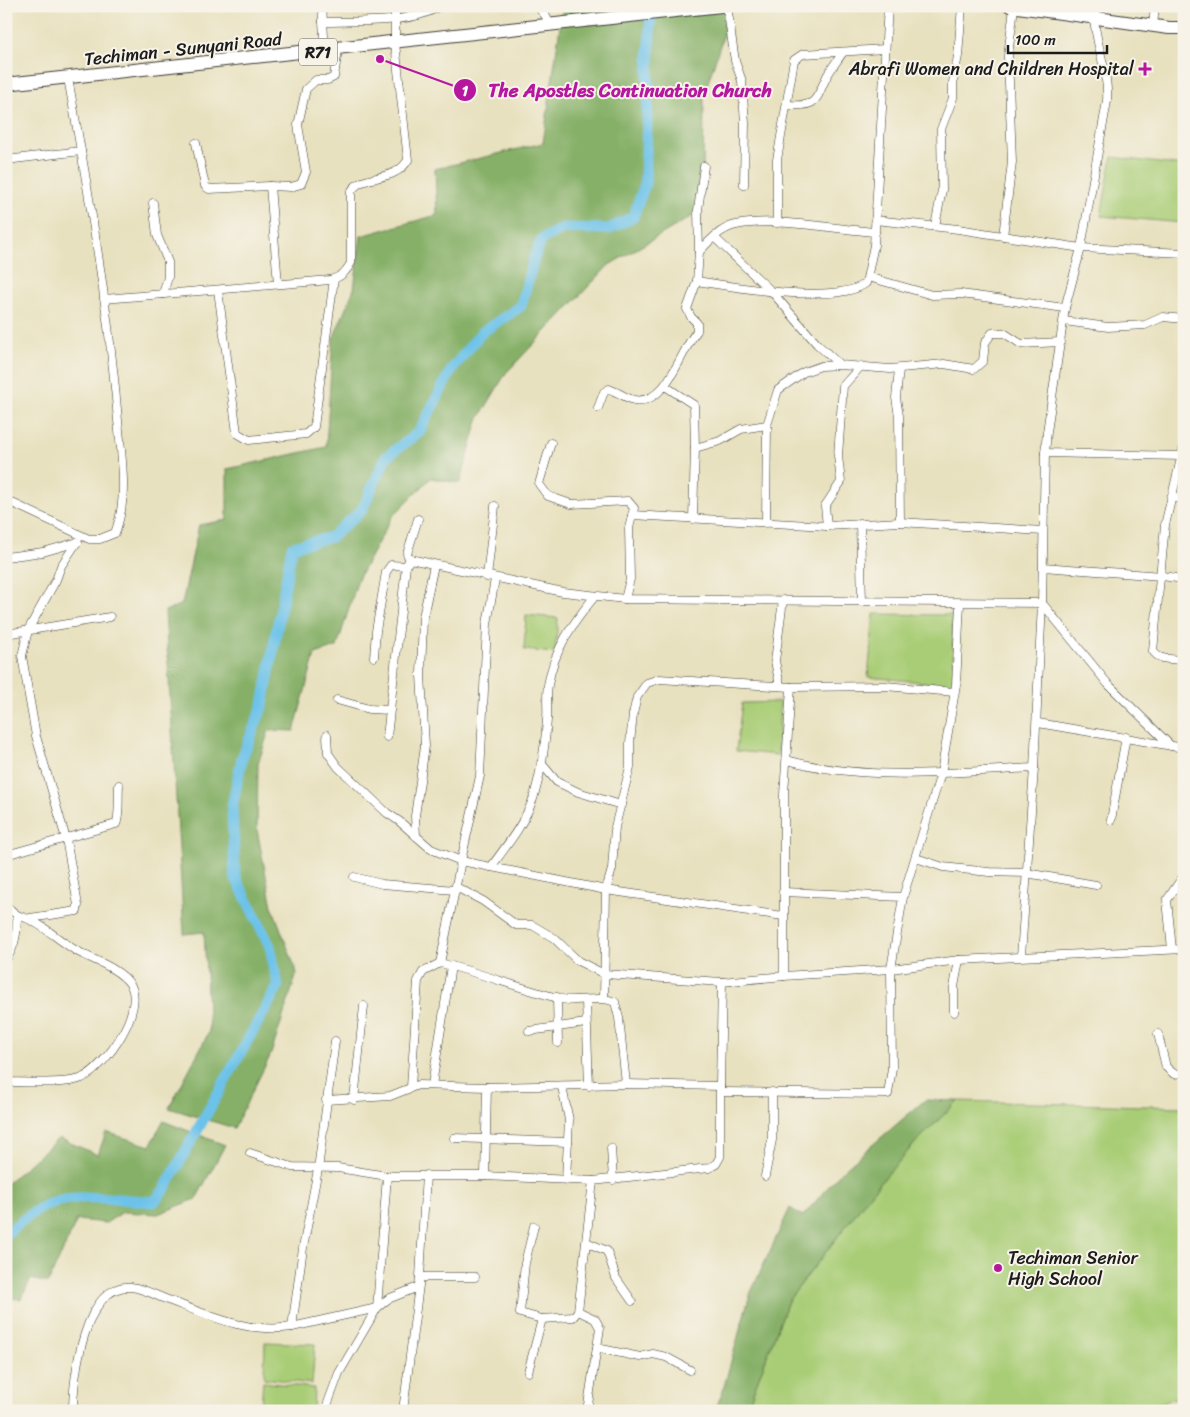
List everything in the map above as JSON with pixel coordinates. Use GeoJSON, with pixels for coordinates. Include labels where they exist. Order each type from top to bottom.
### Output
{"type":"FeatureCollection","features":[{"type":"Feature","properties":{"kind":"main road","name":"Techiman - Sunyani Road"},"geometry":{"type":"LineString","coordinates":[[6,84],[721,6]]}},
{"type":"Feature","properties":{"kind":"main road"},"geometry":{"type":"LineString","coordinates":[[1012,6],[1182,29]]}},
{"type":"Feature","properties":{"kind":"street"},"geometry":{"type":"LineString","coordinates":[[196,142],[205,186],[209,189],[270,186],[291,187],[301,184],[306,172],[298,125],[299,111],[306,89],[310,83],[334,77],[337,71],[323,22],[322,6]]}},
{"type":"Feature","properties":{"kind":"street"},"geometry":{"type":"LineString","coordinates":[[104,299],[340,278],[351,263],[351,192],[360,183],[395,174],[408,160],[395,43],[395,6]]}},
{"type":"Feature","properties":{"kind":"street"},"geometry":{"type":"LineString","coordinates":[[323,22],[395,20],[433,10],[439,6]]}},
{"type":"Feature","properties":{"kind":"street"},"geometry":{"type":"LineString","coordinates":[[537,6],[545,15],[550,26]]}},
{"type":"Feature","properties":{"kind":"street"},"geometry":{"type":"LineString","coordinates":[[727,6],[735,61],[742,81],[745,123],[744,186]]}},
{"type":"Feature","properties":{"kind":"street"},"geometry":{"type":"LineString","coordinates":[[697,281],[772,292],[834,294],[862,286],[866,283],[876,220],[888,6]]}},
{"type":"Feature","properties":{"kind":"street"},"geometry":{"type":"LineString","coordinates":[[935,226],[942,190],[941,128],[952,103],[962,6]]}},
{"type":"Feature","properties":{"kind":"street"},"geometry":{"type":"LineString","coordinates":[[1003,236],[1012,162],[1008,56],[1012,6]]}},
{"type":"Feature","properties":{"kind":"street"},"geometry":{"type":"LineString","coordinates":[[1153,26],[1156,6]]}},
{"type":"Feature","properties":{"kind":"street"},"geometry":{"type":"LineString","coordinates":[[1021,956],[1038,723],[1044,567],[1045,453],[1065,308],[1082,248],[1108,91],[1095,36],[1094,18]]}},
{"type":"Feature","properties":{"kind":"street"},"geometry":{"type":"LineString","coordinates":[[778,224],[777,160],[788,105],[792,66],[797,56],[886,49]]}},
{"type":"Feature","properties":{"kind":"street"},"geometry":{"type":"LineString","coordinates":[[788,105],[805,106],[817,100],[827,76],[843,52]]}},
{"type":"Feature","properties":{"kind":"street"},"geometry":{"type":"LineString","coordinates":[[6,557],[43,552],[89,539],[100,539],[115,533],[124,488],[112,352],[68,78]]}},
{"type":"Feature","properties":{"kind":"street"},"geometry":{"type":"LineString","coordinates":[[6,160],[81,151]]}},
{"type":"Feature","properties":{"kind":"street"},"geometry":{"type":"LineString","coordinates":[[598,408],[604,392],[609,389],[632,399],[641,400],[652,396],[665,386],[690,339],[697,331],[697,323],[688,309],[697,281],[699,252],[698,210],[704,166]]}},
{"type":"Feature","properties":{"kind":"street"},"geometry":{"type":"LineString","coordinates":[[270,186],[278,284]]}},
{"type":"Feature","properties":{"kind":"street"},"geometry":{"type":"LineString","coordinates":[[152,203],[158,235],[168,262],[168,277],[163,294]]}},
{"type":"Feature","properties":{"kind":"street"},"geometry":{"type":"LineString","coordinates":[[876,220],[935,226],[1082,248],[1184,254]]}},
{"type":"Feature","properties":{"kind":"street"},"geometry":{"type":"LineString","coordinates":[[699,252],[714,237],[735,225],[778,224],[875,232]]}},
{"type":"Feature","properties":{"kind":"street"},"geometry":{"type":"LineString","coordinates":[[714,237],[772,292],[817,344],[840,365]]}},
{"type":"Feature","properties":{"kind":"street"},"geometry":{"type":"LineString","coordinates":[[868,277],[932,295],[961,294],[1065,308]]}},
{"type":"Feature","properties":{"kind":"street"},"geometry":{"type":"LineString","coordinates":[[218,290],[237,433],[249,440],[306,434],[314,427],[334,279]]}},
{"type":"Feature","properties":{"kind":"street"},"geometry":{"type":"LineString","coordinates":[[1064,320],[1108,327],[1145,325],[1164,317],[1184,319]]}},
{"type":"Feature","properties":{"kind":"street"},"geometry":{"type":"LineString","coordinates":[[766,523],[766,425],[778,390],[804,372],[821,366],[840,365],[899,368],[944,364],[974,369],[983,361],[985,343],[992,333],[1004,333],[1021,344],[1061,342]]}},
{"type":"Feature","properties":{"kind":"street"},"geometry":{"type":"LineString","coordinates":[[821,366],[828,353]]}},
{"type":"Feature","properties":{"kind":"street"},"geometry":{"type":"LineString","coordinates":[[826,526],[826,506],[841,482],[838,456],[843,386],[861,366]]}},
{"type":"Feature","properties":{"kind":"street"},"geometry":{"type":"LineString","coordinates":[[899,368],[896,398],[900,416],[900,522]]}},
{"type":"Feature","properties":{"kind":"street"},"geometry":{"type":"LineString","coordinates":[[665,386],[694,405],[693,519]]}},
{"type":"Feature","properties":{"kind":"street"},"geometry":{"type":"LineString","coordinates":[[695,448],[720,441],[741,429],[766,425]]}},
{"type":"Feature","properties":{"kind":"street"},"geometry":{"type":"LineString","coordinates":[[552,443],[539,484],[548,496],[571,504],[628,501],[634,508],[629,528],[630,579],[625,599]]}},
{"type":"Feature","properties":{"kind":"street"},"geometry":{"type":"LineString","coordinates":[[1184,446],[1165,525],[1162,576],[1153,650],[1161,658],[1184,660]]}},
{"type":"Feature","properties":{"kind":"street"},"geometry":{"type":"LineString","coordinates":[[1045,453],[1181,456]]}},
{"type":"Feature","properties":{"kind":"street"},"geometry":{"type":"LineString","coordinates":[[1171,497],[1184,499]]}},
{"type":"Feature","properties":{"kind":"street"},"geometry":{"type":"LineString","coordinates":[[6,500],[89,539]]}},
{"type":"Feature","properties":{"kind":"street"},"geometry":{"type":"LineString","coordinates":[[440,963],[480,776],[486,640],[496,506]]}},
{"type":"Feature","properties":{"kind":"street"},"geometry":{"type":"LineString","coordinates":[[632,515],[826,526],[900,522],[1043,531]]}},
{"type":"Feature","properties":{"kind":"street"},"geometry":{"type":"LineString","coordinates":[[387,737],[408,562],[407,554],[418,519]]}},
{"type":"Feature","properties":{"kind":"street"},"geometry":{"type":"LineString","coordinates":[[860,523],[862,602]]}},
{"type":"Feature","properties":{"kind":"street"},"geometry":{"type":"LineString","coordinates":[[6,906],[17,915],[30,918],[77,911],[78,905],[66,839],[36,736],[22,668],[22,656],[28,630],[56,580],[61,566],[77,542]]}},
{"type":"Feature","properties":{"kind":"street"},"geometry":{"type":"LineString","coordinates":[[374,658],[376,632],[386,572],[392,565],[408,562],[434,565],[562,592],[625,599],[1042,603]]}},
{"type":"Feature","properties":{"kind":"street"},"geometry":{"type":"LineString","coordinates":[[416,836],[415,816],[425,746],[421,675],[423,617],[434,565]]}},
{"type":"Feature","properties":{"kind":"street"},"geometry":{"type":"LineString","coordinates":[[1044,567],[1162,576],[1184,580]]}},
{"type":"Feature","properties":{"kind":"street"},"geometry":{"type":"LineString","coordinates":[[491,867],[519,828],[532,799],[541,763],[547,720],[548,686],[554,663],[567,630],[595,596]]}},
{"type":"Feature","properties":{"kind":"street"},"geometry":{"type":"LineString","coordinates":[[780,686],[775,660],[782,600]]}},
{"type":"Feature","properties":{"kind":"street"},"geometry":{"type":"LineString","coordinates":[[326,1100],[354,1100],[390,1096],[411,1087],[432,1085],[562,1087],[626,1084],[772,1092],[888,1094],[892,1068],[891,969],[903,897],[941,772],[954,692],[960,602]]}},
{"type":"Feature","properties":{"kind":"street"},"geometry":{"type":"LineString","coordinates":[[1042,603],[1108,684],[1171,746]]}},
{"type":"Feature","properties":{"kind":"street"},"geometry":{"type":"LineString","coordinates":[[6,634],[110,616]]}},
{"type":"Feature","properties":{"kind":"street"},"geometry":{"type":"LineString","coordinates":[[604,998],[606,890],[612,869],[615,827],[630,767],[633,714],[637,697],[647,683],[659,679],[791,687],[884,686],[954,692]]}},
{"type":"Feature","properties":{"kind":"street"},"geometry":{"type":"LineString","coordinates":[[784,976],[783,916],[791,687]]}},
{"type":"Feature","properties":{"kind":"street"},"geometry":{"type":"LineString","coordinates":[[337,700],[369,709],[389,710]]}},
{"type":"Feature","properties":{"kind":"street"},"geometry":{"type":"LineString","coordinates":[[1038,723],[1184,748]]}},
{"type":"Feature","properties":{"kind":"street"},"geometry":{"type":"LineString","coordinates":[[327,735],[328,753],[338,767],[387,813],[431,849],[461,861],[606,890],[783,916]]}},
{"type":"Feature","properties":{"kind":"street"},"geometry":{"type":"LineString","coordinates":[[1111,820],[1126,737]]}},
{"type":"Feature","properties":{"kind":"street"},"geometry":{"type":"LineString","coordinates":[[787,760],[814,768],[880,774],[1034,768]]}},
{"type":"Feature","properties":{"kind":"street"},"geometry":{"type":"LineString","coordinates":[[541,763],[557,782],[578,792],[621,806]]}},
{"type":"Feature","properties":{"kind":"street"},"geometry":{"type":"LineString","coordinates":[[6,854],[116,824],[118,820],[117,799],[119,785]]}},
{"type":"Feature","properties":{"kind":"street"},"geometry":{"type":"LineString","coordinates":[[916,858],[943,867],[989,872],[1026,873],[1096,885]]}},
{"type":"Feature","properties":{"kind":"street"},"geometry":{"type":"LineString","coordinates":[[1172,949],[1167,900],[1184,875]]}},
{"type":"Feature","properties":{"kind":"street"},"geometry":{"type":"LineString","coordinates":[[354,876],[382,884],[456,888],[483,901],[516,925],[532,925],[554,938],[578,961],[604,974],[722,982],[891,969],[959,960],[1184,949]]}},
{"type":"Feature","properties":{"kind":"street"},"geometry":{"type":"LineString","coordinates":[[784,892],[903,897]]}},
{"type":"Feature","properties":{"kind":"street"},"geometry":{"type":"LineString","coordinates":[[6,959],[15,942],[17,915]]}},
{"type":"Feature","properties":{"kind":"street"},"geometry":{"type":"LineString","coordinates":[[6,1082],[82,1078],[107,1059],[115,1048],[134,999],[131,985],[123,976],[74,950],[30,918]]}},
{"type":"Feature","properties":{"kind":"street"},"geometry":{"type":"LineString","coordinates":[[954,1012],[954,988],[959,960]]}},
{"type":"Feature","properties":{"kind":"street"},"geometry":{"type":"LineString","coordinates":[[411,1087],[418,981],[423,972],[440,963],[558,997],[586,1001],[604,998],[615,1002],[619,1018],[626,1084]]}},
{"type":"Feature","properties":{"kind":"street"},"geometry":{"type":"LineString","coordinates":[[432,1085],[451,966]]}},
{"type":"Feature","properties":{"kind":"street"},"geometry":{"type":"LineString","coordinates":[[250,1153],[292,1167],[347,1169],[387,1176],[485,1176],[594,1181],[709,1168],[716,1164],[720,1157],[722,982]]}},
{"type":"Feature","properties":{"kind":"street"},"geometry":{"type":"LineString","coordinates":[[558,997],[558,1043]]}},
{"type":"Feature","properties":{"kind":"street"},"geometry":{"type":"LineString","coordinates":[[586,1001],[589,1086]]}},
{"type":"Feature","properties":{"kind":"street"},"geometry":{"type":"LineString","coordinates":[[354,1100],[364,1006]]}},
{"type":"Feature","properties":{"kind":"street"},"geometry":{"type":"LineString","coordinates":[[529,1031],[586,1023]]}},
{"type":"Feature","properties":{"kind":"street"},"geometry":{"type":"LineString","coordinates":[[1158,1034],[1166,1067],[1174,1074],[1184,1073]]}},
{"type":"Feature","properties":{"kind":"street"},"geometry":{"type":"LineString","coordinates":[[292,1327],[303,1248],[318,1169],[335,1041]]}},
{"type":"Feature","properties":{"kind":"street"},"geometry":{"type":"LineString","coordinates":[[485,1176],[487,1087]]}},
{"type":"Feature","properties":{"kind":"street"},"geometry":{"type":"LineString","coordinates":[[562,1087],[569,1120],[566,1179]]}},
{"type":"Feature","properties":{"kind":"street"},"geometry":{"type":"LineString","coordinates":[[765,1176],[772,1140],[772,1092]]}},
{"type":"Feature","properties":{"kind":"street"},"geometry":{"type":"LineString","coordinates":[[454,1138],[568,1142]]}},
{"type":"Feature","properties":{"kind":"street"},"geometry":{"type":"LineString","coordinates":[[611,1148],[613,1180]]}},
{"type":"Feature","properties":{"kind":"street"},"geometry":{"type":"LineString","coordinates":[[403,1411],[420,1277],[426,1175]]}},
{"type":"Feature","properties":{"kind":"street"},"geometry":{"type":"LineString","coordinates":[[377,1308],[387,1176]]}},
{"type":"Feature","properties":{"kind":"street"},"geometry":{"type":"LineString","coordinates":[[534,1226],[525,1263],[519,1309],[523,1314],[542,1319],[573,1317],[578,1311],[594,1181]]}},
{"type":"Feature","properties":{"kind":"street"},"geometry":{"type":"LineString","coordinates":[[586,1242],[607,1251],[616,1278],[632,1301]]}},
{"type":"Feature","properties":{"kind":"street"},"geometry":{"type":"LineString","coordinates":[[420,1277],[475,1277]]}},
{"type":"Feature","properties":{"kind":"street"},"geometry":{"type":"LineString","coordinates":[[73,1411],[77,1373],[86,1326],[103,1300],[123,1287],[133,1287],[207,1316],[233,1324],[260,1329],[292,1327],[377,1308]]}},
{"type":"Feature","properties":{"kind":"street"},"geometry":{"type":"LineString","coordinates":[[325,1411],[339,1373],[377,1308],[388,1299],[418,1287]]}},
{"type":"Feature","properties":{"kind":"street"},"geometry":{"type":"LineString","coordinates":[[578,1311],[599,1322],[587,1411]]}},
{"type":"Feature","properties":{"kind":"street"},"geometry":{"type":"LineString","coordinates":[[528,1372],[542,1319]]}},
{"type":"Feature","properties":{"kind":"street"},"geometry":{"type":"LineString","coordinates":[[597,1348],[640,1357],[653,1354],[690,1370]]}},
{"type":"Feature","properties":{"kind":"green space"},"geometry":{"type":"Polygon","coordinates":[[[563,6],[725,6],[726,27],[704,95],[703,194],[691,217],[609,265],[506,373],[478,420],[460,483],[431,478],[392,517],[358,579],[337,647],[315,654],[294,731],[269,730],[258,764],[257,830],[272,906],[297,973],[271,1054],[234,1128],[169,1108],[209,1032],[204,932],[184,934],[165,611],[182,604],[199,525],[227,520],[227,469],[326,447],[333,339],[354,289],[361,236],[437,215],[435,169],[543,143],[563,6]]]}},
{"type":"Feature","properties":{"kind":"green space"},"geometry":{"type":"Polygon","coordinates":[[[1112,157],[1184,166],[1184,223],[1101,216],[1112,157]]]}},
{"type":"Feature","properties":{"kind":"green space"},"geometry":{"type":"Polygon","coordinates":[[[874,614],[952,615],[954,685],[868,677],[874,614]]]}},
{"type":"Feature","properties":{"kind":"green space"},"geometry":{"type":"Polygon","coordinates":[[[526,615],[558,618],[555,653],[524,650],[526,615]]]}},
{"type":"Feature","properties":{"kind":"green space"},"geometry":{"type":"Polygon","coordinates":[[[780,702],[778,755],[736,751],[742,703],[780,702]]]}},
{"type":"Feature","properties":{"kind":"green space"},"geometry":{"type":"Polygon","coordinates":[[[925,1100],[958,1101],[915,1143],[872,1192],[788,1301],[746,1411],[715,1411],[723,1390],[750,1294],[790,1208],[803,1216],[842,1171],[925,1100]]]}},
{"type":"Feature","properties":{"kind":"green space","name":"Techiman Senior High School"},"geometry":{"type":"Polygon","coordinates":[[[958,1101],[1184,1107],[1184,1394],[1145,1411],[746,1411],[788,1301],[872,1192],[915,1143],[958,1101]]]}},
{"type":"Feature","properties":{"kind":"green space"},"geometry":{"type":"Polygon","coordinates":[[[163,1121],[225,1145],[196,1199],[158,1214],[123,1212],[106,1223],[77,1220],[48,1283],[31,1279],[21,1299],[6,1298],[6,1184],[59,1138],[98,1155],[106,1132],[150,1146],[163,1121]]]}},
{"type":"Feature","properties":{"kind":"green space"},"geometry":{"type":"Polygon","coordinates":[[[265,1342],[315,1344],[312,1384],[264,1378],[265,1342]]]}},
{"type":"Feature","properties":{"kind":"green space"},"geometry":{"type":"Polygon","coordinates":[[[263,1382],[314,1388],[313,1411],[293,1411],[261,1405],[263,1382]]]}},
{"type":"Feature","properties":{"kind":"waterway"},"geometry":{"type":"LineString","coordinates":[[6,1234],[26,1217],[41,1208],[65,1199],[98,1198],[154,1202],[164,1190],[278,986],[270,946],[235,876],[232,807],[242,758],[263,705],[292,547],[331,537],[362,510],[386,457],[419,432],[452,369],[481,333],[521,306],[534,258],[542,239],[563,228],[609,229],[633,217],[645,184],[651,6]]}},
{"type":"Feature","properties":{"kind":"place","name":"The Apostles Continuation Church"},"geometry":{"type":"Point","coordinates":[380,59]}},
{"type":"Feature","properties":{"kind":"place","name":"Abrafi Women and Children Hospital"},"geometry":{"type":"Point","coordinates":[1145,69]}},
{"type":"Feature","properties":{"kind":"place","name":"Techiman Senior High School"},"geometry":{"type":"Point","coordinates":[998,1268]}}]}
